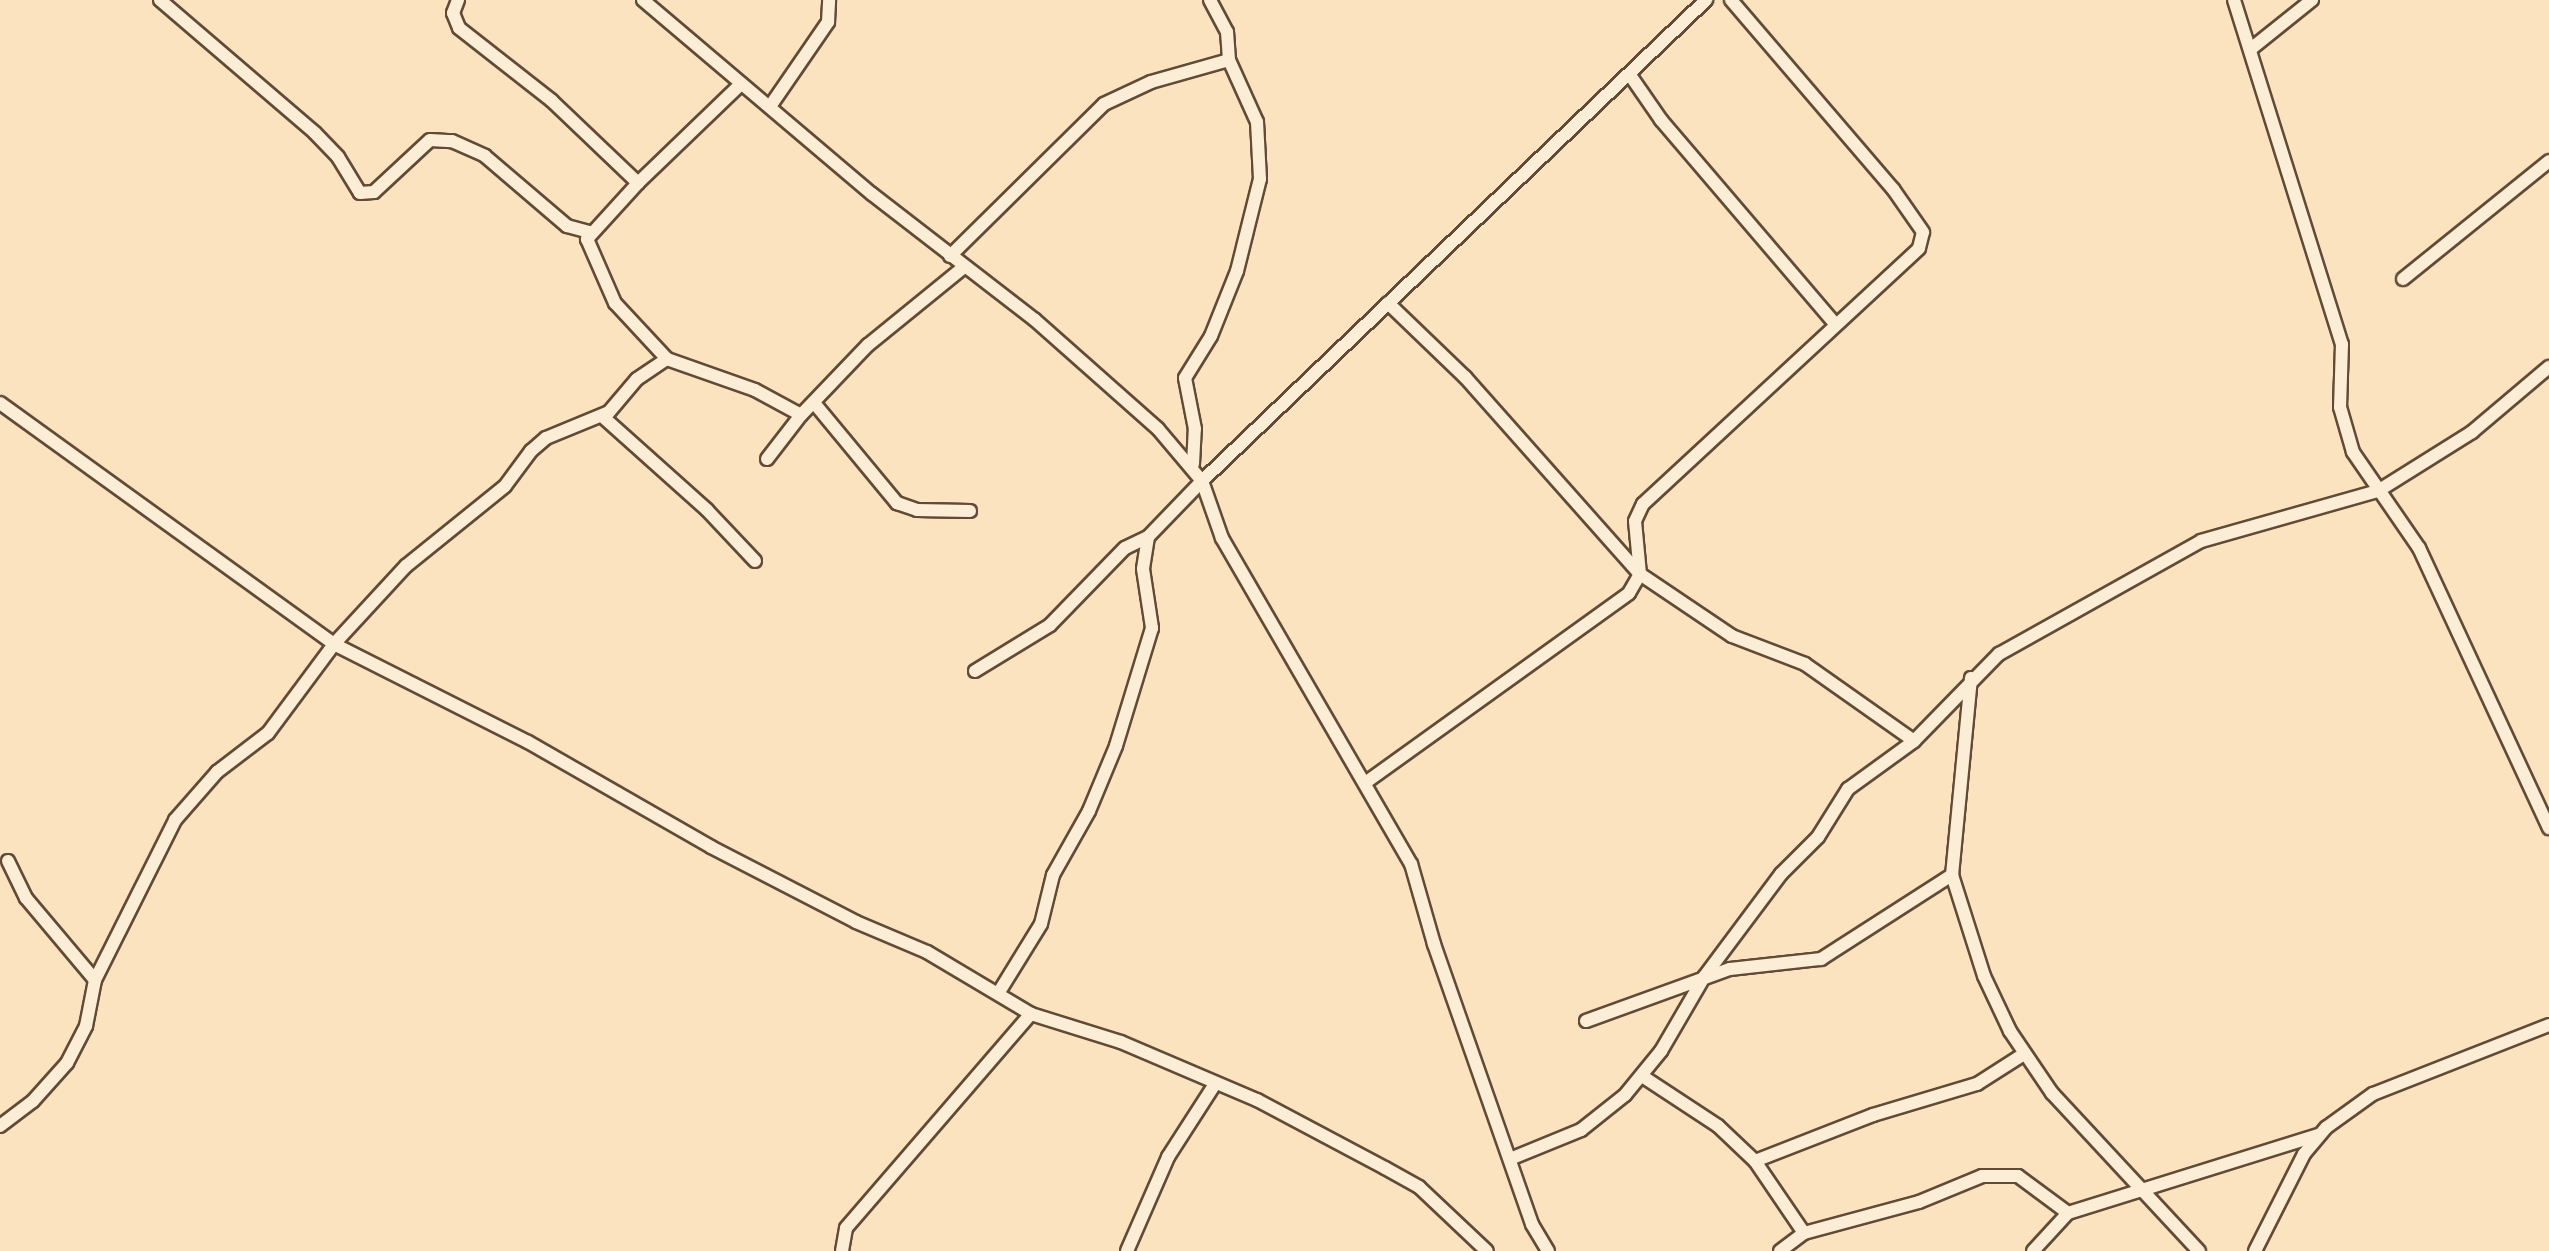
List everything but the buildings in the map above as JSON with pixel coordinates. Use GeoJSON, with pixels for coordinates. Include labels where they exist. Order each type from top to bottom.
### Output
{"type":"FeatureCollection","features":[{"type":"Feature","properties":{"kind":"street"},"geometry":{"type":"LineString","coordinates":[[160,0],[326,144],[360,193],[374,192],[430,140],[452,141],[485,156],[567,226],[589,232]]}},
{"type":"Feature","properties":{"kind":"street"},"geometry":{"type":"LineString","coordinates":[[458,0],[453,13],[459,28],[552,101],[638,183]]}},
{"type":"Feature","properties":{"kind":"street"},"geometry":{"type":"LineString","coordinates":[[643,0],[950,256],[1035,320],[1193,464],[1222,538],[1365,783],[1416,877],[1434,944],[1532,1224],[1548,1251]]}},
{"type":"Feature","properties":{"kind":"street"},"geometry":{"type":"LineString","coordinates":[[771,105],[828,22],[829,0]]}},
{"type":"Feature","properties":{"kind":"street"},"geometry":{"type":"LineString","coordinates":[[1193,464],[1195,429],[1185,378],[1211,336],[1237,271],[1260,179],[1257,122],[1229,60],[1227,32],[1210,0]]}},
{"type":"Feature","properties":{"kind":"street"},"geometry":{"type":"LineString","coordinates":[[975,671],[1050,625],[1125,548],[1148,537],[1202,481],[1706,0]]}},
{"type":"Feature","properties":{"kind":"street"},"geometry":{"type":"LineString","coordinates":[[1365,783],[1629,593],[1640,574],[1635,521],[1643,504],[1835,324],[1913,257],[1923,232],[1893,189],[1731,0]]}},
{"type":"Feature","properties":{"kind":"street"},"geometry":{"type":"LineString","coordinates":[[2234,0],[2252,48],[2271,126],[2342,344],[2343,422],[2353,452],[2419,548],[2549,828]]}},
{"type":"Feature","properties":{"kind":"street"},"geometry":{"type":"LineString","coordinates":[[2252,48],[2312,0]]}},
{"type":"Feature","properties":{"kind":"street"},"geometry":{"type":"LineString","coordinates":[[950,256],[1104,104],[1151,82],[1229,60]]}},
{"type":"Feature","properties":{"kind":"street"},"geometry":{"type":"LineString","coordinates":[[1630,75],[1661,120],[1835,324]]}},
{"type":"Feature","properties":{"kind":"street"},"geometry":{"type":"LineString","coordinates":[[741,84],[589,232],[588,249],[615,303],[667,359],[755,390],[801,415]]}},
{"type":"Feature","properties":{"kind":"street"},"geometry":{"type":"LineString","coordinates":[[2403,279],[2549,161]]}},
{"type":"Feature","properties":{"kind":"street"},"geometry":{"type":"LineString","coordinates":[[767,459],[801,415],[815,404],[868,345],[964,267]]}},
{"type":"Feature","properties":{"kind":"street"},"geometry":{"type":"LineString","coordinates":[[1388,303],[1465,377],[1640,574],[1723,631],[1805,664],[1914,741]]}},
{"type":"Feature","properties":{"kind":"street"},"geometry":{"type":"LineString","coordinates":[[0,1126],[33,1101],[67,1063],[86,1026],[95,980],[175,820],[217,772],[268,733],[295,704],[334,644],[406,566],[505,486],[539,444],[602,416],[646,370],[667,359]]}},
{"type":"Feature","properties":{"kind":"street"},"geometry":{"type":"LineString","coordinates":[[1510,1159],[1581,1130],[1642,1076],[1704,977],[1781,874],[1818,837],[1848,789],[1914,741],[1971,678],[2050,622],[2201,541],[2378,491],[2472,432],[2549,367]]}},
{"type":"Feature","properties":{"kind":"street"},"geometry":{"type":"LineString","coordinates":[[0,403],[334,644],[528,742],[711,847],[999,992],[1031,1014],[1121,1042],[1257,1100],[1419,1187],[1487,1251]]}},
{"type":"Feature","properties":{"kind":"street"},"geometry":{"type":"LineString","coordinates":[[815,404],[897,503],[917,510],[970,511]]}},
{"type":"Feature","properties":{"kind":"street"},"geometry":{"type":"LineString","coordinates":[[602,416],[679,483],[755,561]]}},
{"type":"Feature","properties":{"kind":"street"},"geometry":{"type":"LineString","coordinates":[[999,992],[1041,924],[1053,875],[1089,811],[1125,717],[1152,628],[1143,569],[1148,537]]}},
{"type":"Feature","properties":{"kind":"street"},"geometry":{"type":"LineString","coordinates":[[1971,678],[1952,875],[1984,976],[2024,1054],[2139,1192],[2199,1251]]}},
{"type":"Feature","properties":{"kind":"street"},"geometry":{"type":"LineString","coordinates":[[8,861],[26,898],[95,980]]}},
{"type":"Feature","properties":{"kind":"street"},"geometry":{"type":"LineString","coordinates":[[1586,1021],[1704,977],[1743,967],[1821,959],[1952,875]]}},
{"type":"Feature","properties":{"kind":"street"},"geometry":{"type":"LineString","coordinates":[[842,1251],[846,1228],[1031,1014]]}},
{"type":"Feature","properties":{"kind":"street"},"geometry":{"type":"LineString","coordinates":[[2255,1251],[2318,1135],[2373,1094],[2549,1025]]}},
{"type":"Feature","properties":{"kind":"street"},"geometry":{"type":"LineString","coordinates":[[1755,1161],[1873,1115],[1977,1084],[2024,1054]]}},
{"type":"Feature","properties":{"kind":"street"},"geometry":{"type":"LineString","coordinates":[[1642,1076],[1718,1126],[1755,1161],[1804,1233]]}},
{"type":"Feature","properties":{"kind":"street"},"geometry":{"type":"LineString","coordinates":[[1127,1251],[1168,1157],[1215,1084]]}},
{"type":"Feature","properties":{"kind":"street"},"geometry":{"type":"LineString","coordinates":[[2033,1251],[2068,1213],[2139,1192],[2184,1174],[2237,1164],[2279,1143],[2318,1135]]}},
{"type":"Feature","properties":{"kind":"street"},"geometry":{"type":"LineString","coordinates":[[1780,1251],[1804,1233],[1998,1175],[2030,1182],[2068,1213]]}}]}
